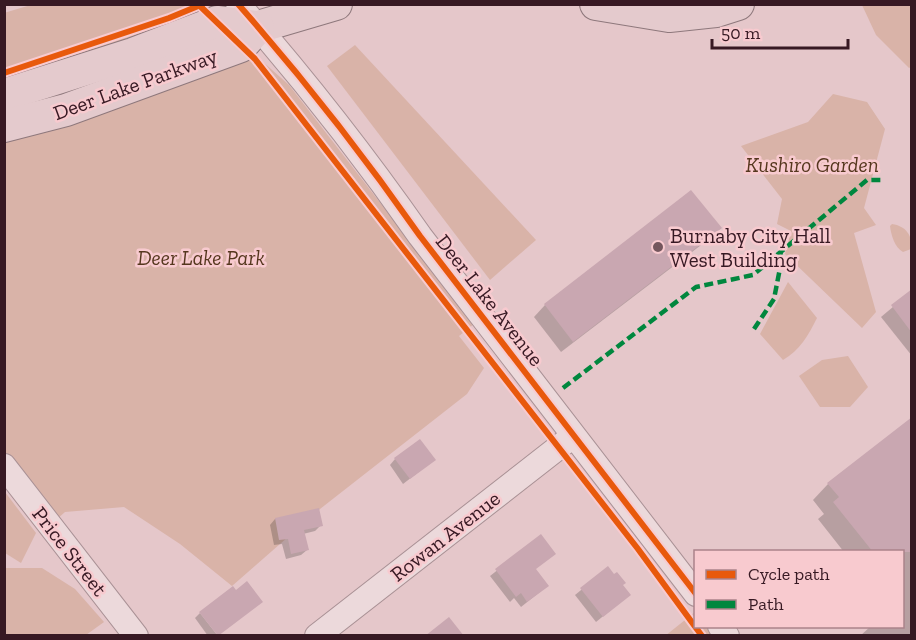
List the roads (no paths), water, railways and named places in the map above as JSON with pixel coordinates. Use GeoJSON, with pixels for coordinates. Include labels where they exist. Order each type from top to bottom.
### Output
{"type":"FeatureCollection","features":[{"type":"Feature","properties":{"kind":"main road","name":"Deer Lake Parkway"},"geometry":{"type":"LineString","coordinates":[[4,95],[133,54],[217,22],[336,4]]}},
{"type":"Feature","properties":{"kind":"main road"},"geometry":{"type":"LineString","coordinates":[[596,4],[669,16],[717,11],[738,4]]}},
{"type":"Feature","properties":{"kind":"main road","name":"Deer Lake Parkway"},"geometry":{"type":"LineString","coordinates":[[4,126],[66,110],[241,46],[248,16]]}},
{"type":"Feature","properties":{"kind":"street","name":"Deer Lake Avenue"},"geometry":{"type":"LineString","coordinates":[[248,16],[294,69],[384,185],[420,236],[694,591]]}},
{"type":"Feature","properties":{"kind":"street","name":"Rowan Avenue"},"geometry":{"type":"LineString","coordinates":[[317,636],[573,436]]}},
{"type":"Feature","properties":{"kind":"street","name":"Price Street"},"geometry":{"type":"LineString","coordinates":[[4,466],[136,636]]}},
{"type":"Feature","properties":{"kind":"place","name":"Burnaby City Hall West Building"},"geometry":{"type":"Point","coordinates":[658,247]}},
{"type":"Feature","properties":{"kind":"park label","name":"Kushiro Garden"},"geometry":{"type":"Point","coordinates":[812,164]}},
{"type":"Feature","properties":{"kind":"park label","name":"Deer Lake Park"},"geometry":{"type":"Point","coordinates":[201,257]}}]}
